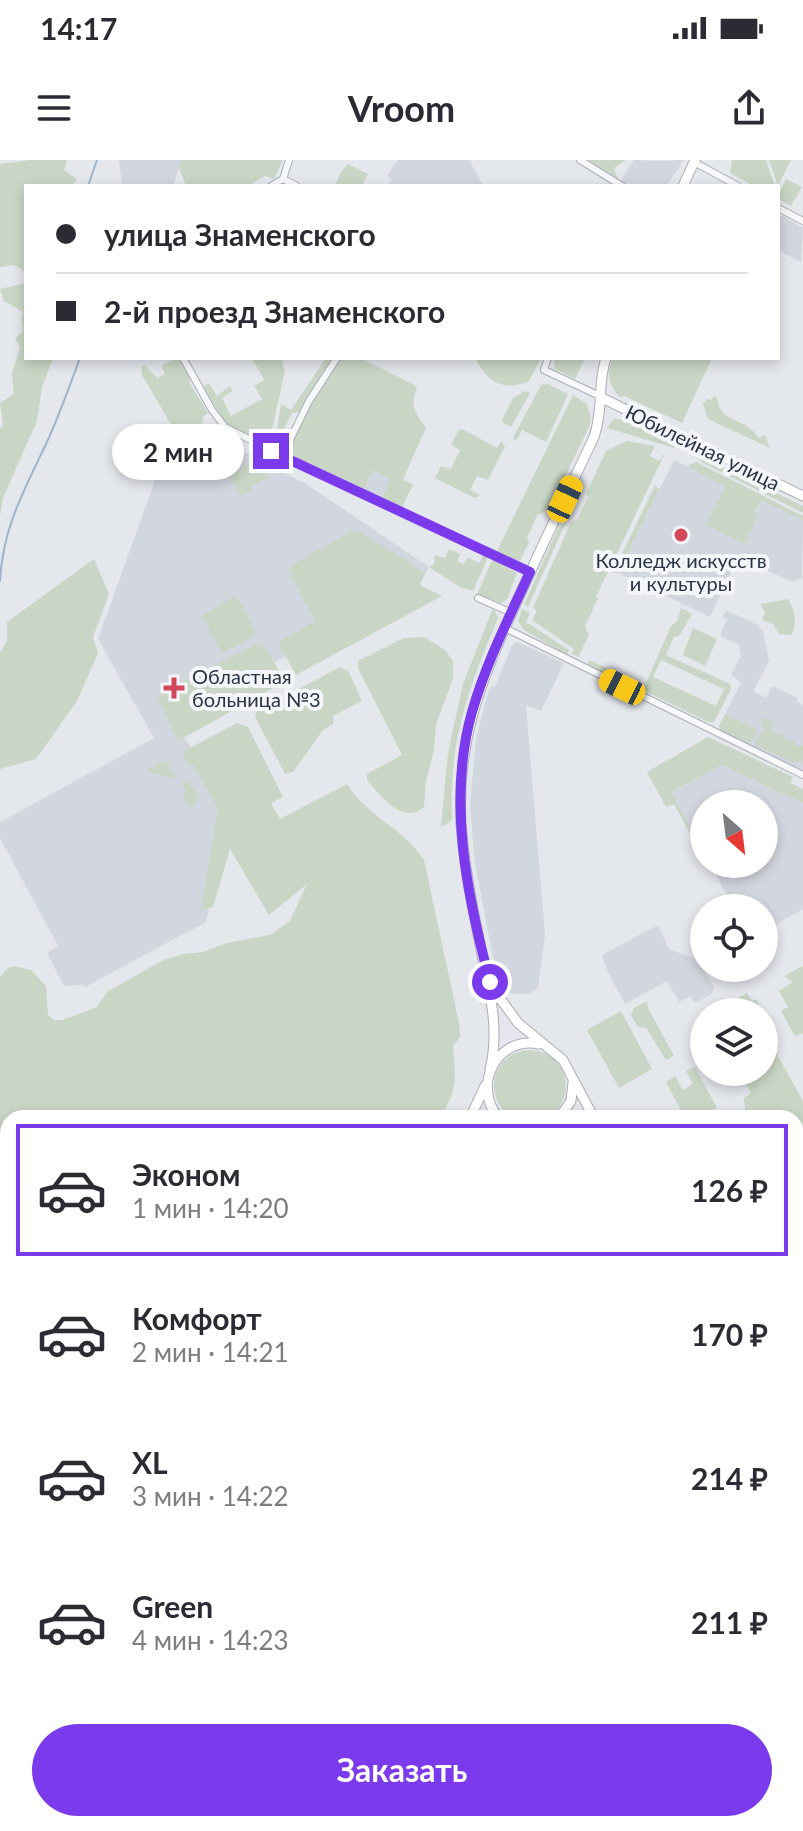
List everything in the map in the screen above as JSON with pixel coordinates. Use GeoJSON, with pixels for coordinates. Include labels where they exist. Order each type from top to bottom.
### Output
{"type":"FeatureCollection","features":[{"type":"Feature","properties":{"kind":"main road"},"geometry":{"type":"LineString","coordinates":[[684,184],[695,161]]}},
{"type":"Feature","properties":{"kind":"main road"},"geometry":{"type":"LineString","coordinates":[[494,1110],[488,1100],[488,1075],[495,1028],[490,982],[479,942],[463,845],[461,765],[472,713],[488,664],[594,437],[602,398],[601,370],[605,360]]}},
{"type":"Feature","properties":{"kind":"main road","name":"Юбилейная улица"},"geometry":{"type":"LineString","coordinates":[[602,398],[803,496]]}},
{"type":"Feature","properties":{"kind":"main road"},"geometry":{"type":"LineString","coordinates":[[490,982],[511,1016],[563,1060],[590,1110]]}},
{"type":"Feature","properties":{"kind":"main road"},"geometry":{"type":"LineString","coordinates":[[473,1110],[488,1075],[502,1053],[519,1044],[534,1043],[550,1048]]}},
{"type":"Feature","properties":{"kind":"main road"},"geometry":{"type":"LineString","coordinates":[[565,1110],[571,1101],[573,1083],[570,1071]]}},
{"type":"Feature","properties":{"kind":"street"},"geometry":{"type":"LineString","coordinates":[[274,184],[283,179],[289,160]]}},
{"type":"Feature","properties":{"kind":"street"},"geometry":{"type":"LineString","coordinates":[[580,160],[619,184]]}},
{"type":"Feature","properties":{"kind":"street"},"geometry":{"type":"LineString","coordinates":[[695,161],[735,184]]}},
{"type":"Feature","properties":{"kind":"street"},"geometry":{"type":"LineString","coordinates":[[283,179],[293,184]]}},
{"type":"Feature","properties":{"kind":"street"},"geometry":{"type":"LineString","coordinates":[[780,209],[803,221]]}},
{"type":"Feature","properties":{"kind":"street"},"geometry":{"type":"LineString","coordinates":[[184,360],[218,420],[232,431],[530,572]]}},
{"type":"Feature","properties":{"kind":"street"},"geometry":{"type":"LineString","coordinates":[[282,456],[309,401],[336,360]]}},
{"type":"Feature","properties":{"kind":"street"},"geometry":{"type":"LineString","coordinates":[[547,360],[544,370],[602,398]]}},
{"type":"Feature","properties":{"kind":"street"},"geometry":{"type":"LineString","coordinates":[[478,598],[512,613]]}},
{"type":"Feature","properties":{"kind":"street"},"geometry":{"type":"LineString","coordinates":[[505,628],[803,775]]}},
{"type":"Feature","properties":{"kind":"shaded area"},"geometry":{"type":"Polygon","coordinates":[[[119,160],[181,160],[174,184],[122,184],[119,160]]]}},
{"type":"Feature","properties":{"kind":"shaded area"},"geometry":{"type":"Polygon","coordinates":[[[398,160],[469,160],[482,184],[389,184],[392,179],[387,176],[398,160]]]}},
{"type":"Feature","properties":{"kind":"shaded area"},"geometry":{"type":"Polygon","coordinates":[[[634,160],[684,160],[667,184],[625,184],[620,181],[634,160]]]}},
{"type":"Feature","properties":{"kind":"shaded area"},"geometry":{"type":"Polygon","coordinates":[[[780,217],[803,228],[801,262],[780,251],[780,217]]]}},
{"type":"Feature","properties":{"kind":"shaded area","name":"Областная больница №3"},"geometry":{"type":"Polygon","coordinates":[[[206,433],[213,443],[225,442],[306,484],[429,567],[417,587],[270,665],[186,733],[185,738],[228,807],[206,922],[85,987],[64,986],[47,953],[58,946],[0,838],[0,822],[154,738],[98,639],[157,475],[206,433]]]}},
{"type":"Feature","properties":{"kind":"shaded area","name":"Колледж искусств и культуры"},"geometry":{"type":"Polygon","coordinates":[[[674,460],[725,485],[745,544],[761,499],[803,520],[802,578],[793,582],[738,558],[710,617],[618,573],[674,460]]]}},
{"type":"Feature","properties":{"kind":"shaded area"},"geometry":{"type":"Polygon","coordinates":[[[373,470],[390,479],[382,498],[364,489],[373,470]]]}},
{"type":"Feature","properties":{"kind":"shaded area"},"geometry":{"type":"Polygon","coordinates":[[[726,610],[758,625],[763,631],[769,661],[753,691],[766,698],[772,686],[798,698],[797,702],[803,705],[803,770],[750,746],[756,729],[725,714],[741,683],[731,674],[741,656],[739,645],[720,636],[727,619],[723,617],[726,610]]]}},
{"type":"Feature","properties":{"kind":"shaded area"},"geometry":{"type":"Polygon","coordinates":[[[517,642],[564,663],[541,711],[526,705],[545,935],[538,988],[530,994],[501,991],[475,864],[470,805],[476,739],[487,696],[491,686],[495,687],[512,645],[517,642]]]}},
{"type":"Feature","properties":{"kind":"shaded area"},"geometry":{"type":"Polygon","coordinates":[[[722,765],[775,790],[690,790],[690,829],[670,793],[722,765]]]}},
{"type":"Feature","properties":{"kind":"shaded area"},"geometry":{"type":"Polygon","coordinates":[[[778,791],[803,803],[803,909],[778,923],[778,894],[726,894],[717,878],[778,878],[778,791]]]}},
{"type":"Feature","properties":{"kind":"shaded area"},"geometry":{"type":"Polygon","coordinates":[[[658,925],[669,949],[690,957],[690,982],[711,982],[714,987],[712,994],[704,998],[691,996],[679,1002],[667,981],[625,1004],[602,955],[658,925]]]}},
{"type":"Feature","properties":{"kind":"green space"},"geometry":{"type":"Polygon","coordinates":[[[67,160],[64,170],[77,179],[73,184],[24,184],[24,271],[14,265],[0,267],[0,164],[67,160]]]}},
{"type":"Feature","properties":{"kind":"green space"},"geometry":{"type":"Polygon","coordinates":[[[181,160],[282,160],[274,179],[265,176],[251,184],[185,184],[178,165],[181,160]]]}},
{"type":"Feature","properties":{"kind":"green space"},"geometry":{"type":"Polygon","coordinates":[[[587,160],[626,160],[614,168],[618,179],[587,160]]]}},
{"type":"Feature","properties":{"kind":"green space"},"geometry":{"type":"Polygon","coordinates":[[[732,160],[766,160],[774,184],[750,184],[730,173],[732,160]]]}},
{"type":"Feature","properties":{"kind":"green space"},"geometry":{"type":"Polygon","coordinates":[[[769,160],[791,160],[779,184],[769,160]]]}},
{"type":"Feature","properties":{"kind":"green space"},"geometry":{"type":"Polygon","coordinates":[[[348,164],[368,174],[363,184],[336,184],[348,164]]]}},
{"type":"Feature","properties":{"kind":"green space"},"geometry":{"type":"Polygon","coordinates":[[[786,179],[802,187],[791,206],[780,200],[786,179]]]}},
{"type":"Feature","properties":{"kind":"green space"},"geometry":{"type":"Polygon","coordinates":[[[24,283],[24,360],[52,360],[42,387],[37,421],[3,498],[0,516],[0,429],[3,425],[0,403],[14,394],[12,373],[20,347],[15,338],[23,331],[23,312],[4,301],[0,289],[24,283]]]}},
{"type":"Feature","properties":{"kind":"green space"},"geometry":{"type":"Polygon","coordinates":[[[172,360],[181,360],[191,380],[189,382],[208,413],[198,428],[200,435],[188,446],[176,433],[142,375],[141,367],[145,365],[157,378],[165,374],[161,366],[172,360]]]}},
{"type":"Feature","properties":{"kind":"green space"},"geometry":{"type":"Polygon","coordinates":[[[253,360],[283,360],[285,371],[270,438],[264,444],[228,427],[203,387],[209,383],[217,396],[230,386],[233,391],[222,398],[231,416],[262,399],[254,386],[264,380],[253,360]]]}},
{"type":"Feature","properties":{"kind":"green space"},"geometry":{"type":"Polygon","coordinates":[[[325,360],[332,360],[299,412],[292,413],[282,433],[287,438],[281,448],[276,437],[281,404],[291,410],[325,360]]]}},
{"type":"Feature","properties":{"kind":"green space"},"geometry":{"type":"Polygon","coordinates":[[[340,360],[364,360],[415,385],[414,406],[426,428],[403,479],[413,485],[402,507],[382,498],[390,479],[373,470],[364,489],[291,455],[289,452],[309,407],[340,360]]]}},
{"type":"Feature","properties":{"kind":"green space"},"geometry":{"type":"Polygon","coordinates":[[[477,360],[540,360],[529,381],[512,385],[490,379],[477,360]]]}},
{"type":"Feature","properties":{"kind":"green space"},"geometry":{"type":"Polygon","coordinates":[[[554,360],[584,360],[575,379],[555,369],[554,360]]]}},
{"type":"Feature","properties":{"kind":"green space"},"geometry":{"type":"Polygon","coordinates":[[[612,360],[711,360],[682,423],[624,396],[620,397],[609,379],[612,360]]]}},
{"type":"Feature","properties":{"kind":"green space"},"geometry":{"type":"Polygon","coordinates":[[[548,384],[568,394],[546,442],[522,430],[516,441],[513,438],[541,385],[548,384]]]}},
{"type":"Feature","properties":{"kind":"green space"},"geometry":{"type":"Polygon","coordinates":[[[525,391],[530,393],[511,427],[503,423],[513,398],[525,391]]]}},
{"type":"Feature","properties":{"kind":"green space"},"geometry":{"type":"Polygon","coordinates":[[[573,395],[587,404],[591,419],[551,505],[537,515],[520,561],[496,553],[573,395]]]}},
{"type":"Feature","properties":{"kind":"green space"},"geometry":{"type":"Polygon","coordinates":[[[713,396],[717,398],[723,413],[748,427],[758,438],[765,435],[770,448],[708,419],[703,404],[707,399],[712,400],[713,396]]]}},
{"type":"Feature","properties":{"kind":"green space"},"geometry":{"type":"Polygon","coordinates":[[[614,419],[623,419],[676,445],[674,448],[607,428],[614,419]]]}},
{"type":"Feature","properties":{"kind":"green space"},"geometry":{"type":"Polygon","coordinates":[[[462,429],[497,448],[501,441],[505,446],[488,480],[477,476],[470,490],[480,495],[475,498],[435,478],[441,466],[451,469],[460,450],[451,445],[462,429]]]}},
{"type":"Feature","properties":{"kind":"green space"},"geometry":{"type":"Polygon","coordinates":[[[627,441],[655,446],[650,456],[659,461],[666,451],[596,597],[585,627],[589,635],[578,657],[572,654],[574,649],[532,620],[537,611],[533,608],[571,522],[577,520],[588,497],[586,494],[606,451],[627,441]]]}},
{"type":"Feature","properties":{"kind":"green space"},"geometry":{"type":"Polygon","coordinates":[[[227,454],[233,456],[229,465],[241,471],[246,463],[270,477],[250,487],[251,491],[241,496],[222,461],[227,454]]]}},
{"type":"Feature","properties":{"kind":"green space"},"geometry":{"type":"Polygon","coordinates":[[[700,456],[803,506],[803,513],[703,463],[700,456]]]}},
{"type":"Feature","properties":{"kind":"green space"},"geometry":{"type":"Polygon","coordinates":[[[696,462],[803,516],[803,520],[761,500],[745,544],[706,525],[725,486],[687,466],[696,462]]]}},
{"type":"Feature","properties":{"kind":"green space"},"geometry":{"type":"Polygon","coordinates":[[[655,485],[659,490],[618,573],[613,573],[655,485]]]}},
{"type":"Feature","properties":{"kind":"green space"},"geometry":{"type":"Polygon","coordinates":[[[566,522],[528,607],[524,605],[557,530],[566,522]]]}},
{"type":"Feature","properties":{"kind":"green space"},"geometry":{"type":"Polygon","coordinates":[[[352,531],[361,532],[425,573],[420,585],[442,596],[296,675],[279,645],[315,621],[288,570],[352,531]]]}},
{"type":"Feature","properties":{"kind":"green space"},"geometry":{"type":"Polygon","coordinates":[[[449,549],[460,554],[457,561],[464,564],[468,558],[480,563],[483,554],[488,557],[473,591],[460,587],[429,567],[434,564],[435,555],[445,558],[449,549]]]}},
{"type":"Feature","properties":{"kind":"green space"},"geometry":{"type":"Polygon","coordinates":[[[94,559],[109,594],[93,637],[98,653],[77,701],[36,759],[0,769],[0,653],[7,640],[7,622],[94,559]]]}},
{"type":"Feature","properties":{"kind":"green space"},"geometry":{"type":"Polygon","coordinates":[[[493,559],[517,573],[507,599],[501,603],[477,594],[493,559]]]}},
{"type":"Feature","properties":{"kind":"green space"},"geometry":{"type":"Polygon","coordinates":[[[233,597],[240,601],[256,633],[224,652],[202,616],[233,597]]]}},
{"type":"Feature","properties":{"kind":"green space"},"geometry":{"type":"Polygon","coordinates":[[[788,599],[794,612],[794,627],[791,635],[779,634],[773,624],[762,620],[765,613],[760,604],[788,599]]]}},
{"type":"Feature","properties":{"kind":"green space"},"geometry":{"type":"Polygon","coordinates":[[[493,608],[498,618],[469,692],[457,739],[452,819],[441,826],[448,753],[463,684],[493,608]]]}},
{"type":"Feature","properties":{"kind":"green space"},"geometry":{"type":"Polygon","coordinates":[[[681,608],[692,614],[679,636],[674,637],[666,655],[730,684],[731,689],[714,722],[708,722],[643,690],[671,626],[677,621],[681,608]],[[661,660],[653,677],[716,706],[724,689],[661,660]]]}},
{"type":"Feature","properties":{"kind":"green space"},"geometry":{"type":"Polygon","coordinates":[[[522,609],[530,613],[526,622],[569,650],[567,655],[524,630],[518,621],[522,609]]]}},
{"type":"Feature","properties":{"kind":"green space"},"geometry":{"type":"Polygon","coordinates":[[[693,628],[717,639],[705,666],[683,655],[693,628]]]}},
{"type":"Feature","properties":{"kind":"green space"},"geometry":{"type":"Polygon","coordinates":[[[424,637],[445,650],[453,661],[453,679],[436,724],[424,807],[408,813],[393,807],[367,780],[367,774],[402,755],[358,668],[358,661],[404,638],[424,637]]]}},
{"type":"Feature","properties":{"kind":"green space"},"geometry":{"type":"Polygon","coordinates":[[[257,644],[266,647],[281,675],[277,686],[178,741],[158,699],[160,693],[257,644]]]}},
{"type":"Feature","properties":{"kind":"green space"},"geometry":{"type":"Polygon","coordinates":[[[589,660],[630,679],[631,683],[628,685],[587,664],[589,660]]]}},
{"type":"Feature","properties":{"kind":"green space"},"geometry":{"type":"Polygon","coordinates":[[[340,667],[349,672],[362,701],[333,716],[333,724],[323,730],[293,772],[285,774],[255,717],[256,712],[340,667]]]}},
{"type":"Feature","properties":{"kind":"green space"},"geometry":{"type":"Polygon","coordinates":[[[725,714],[757,729],[750,746],[720,731],[725,714]]]}},
{"type":"Feature","properties":{"kind":"green space"},"geometry":{"type":"Polygon","coordinates":[[[761,718],[772,721],[773,733],[792,740],[797,746],[803,745],[803,764],[801,760],[795,763],[757,746],[755,741],[764,731],[761,718]]]}},
{"type":"Feature","properties":{"kind":"green space"},"geometry":{"type":"Polygon","coordinates":[[[237,723],[248,727],[283,797],[271,803],[280,819],[347,784],[364,805],[407,840],[424,860],[459,1023],[460,1037],[453,1046],[453,1091],[444,1110],[0,1110],[0,977],[8,968],[14,966],[31,970],[46,986],[48,1015],[54,1020],[62,1020],[97,1007],[107,992],[161,961],[270,935],[290,921],[307,884],[269,915],[230,849],[213,907],[201,910],[218,808],[193,765],[187,764],[184,751],[237,723]]]}},
{"type":"Feature","properties":{"kind":"green space"},"geometry":{"type":"Polygon","coordinates":[[[708,737],[793,777],[790,783],[803,789],[803,803],[722,765],[671,792],[690,833],[674,804],[666,807],[647,772],[708,737]]]}},
{"type":"Feature","properties":{"kind":"green space"},"geometry":{"type":"Polygon","coordinates":[[[166,760],[176,779],[146,771],[166,760]]]}},
{"type":"Feature","properties":{"kind":"green space"},"geometry":{"type":"Polygon","coordinates":[[[188,781],[198,797],[191,810],[183,795],[186,792],[182,784],[188,781]]]}},
{"type":"Feature","properties":{"kind":"green space"},"geometry":{"type":"Polygon","coordinates":[[[803,966],[803,1033],[795,1036],[781,1011],[788,1007],[779,991],[793,982],[784,976],[803,966]]]}},
{"type":"Feature","properties":{"kind":"green space"},"geometry":{"type":"Polygon","coordinates":[[[647,1001],[674,1056],[666,1060],[646,1028],[638,1027],[631,1015],[634,1008],[647,1001]]]}},
{"type":"Feature","properties":{"kind":"green space"},"geometry":{"type":"Polygon","coordinates":[[[621,1011],[652,1069],[619,1088],[587,1030],[621,1011]]]}},
{"type":"Feature","properties":{"kind":"green space"},"geometry":{"type":"Polygon","coordinates":[[[523,1051],[537,1051],[550,1056],[560,1066],[565,1079],[563,1100],[556,1110],[504,1110],[495,1093],[495,1079],[500,1066],[510,1056],[523,1051]]]}},
{"type":"Feature","properties":{"kind":"green space"},"geometry":{"type":"Polygon","coordinates":[[[778,1056],[803,1101],[803,1110],[745,1110],[744,1098],[751,1093],[747,1086],[778,1086],[778,1056]]]}},
{"type":"Feature","properties":{"kind":"green space"},"geometry":{"type":"Polygon","coordinates":[[[675,1076],[683,1090],[690,1086],[705,1086],[717,1108],[681,1110],[666,1082],[675,1076]]]}},
{"type":"Feature","properties":{"kind":"waterway"},"geometry":{"type":"LineString","coordinates":[[89,184],[97,160]]}},
{"type":"Feature","properties":{"kind":"waterway"},"geometry":{"type":"LineString","coordinates":[[0,581],[5,544],[15,511],[55,424],[79,360]]}},
{"type":"Feature","properties":{"kind":"place","name":"Колледж искусств и культуры"},"geometry":{"type":"Point","coordinates":[681,535]}},
{"type":"Feature","properties":{"kind":"place","name":"Областная больница №3"},"geometry":{"type":"Point","coordinates":[174,688]}},
{"type":"Feature","properties":{"kind":"route"},"geometry":{"type":"LineString","coordinates":[[271,451],[530,572],[488,664],[465,739],[461,765],[463,845],[479,942],[490,982]]}}]}
